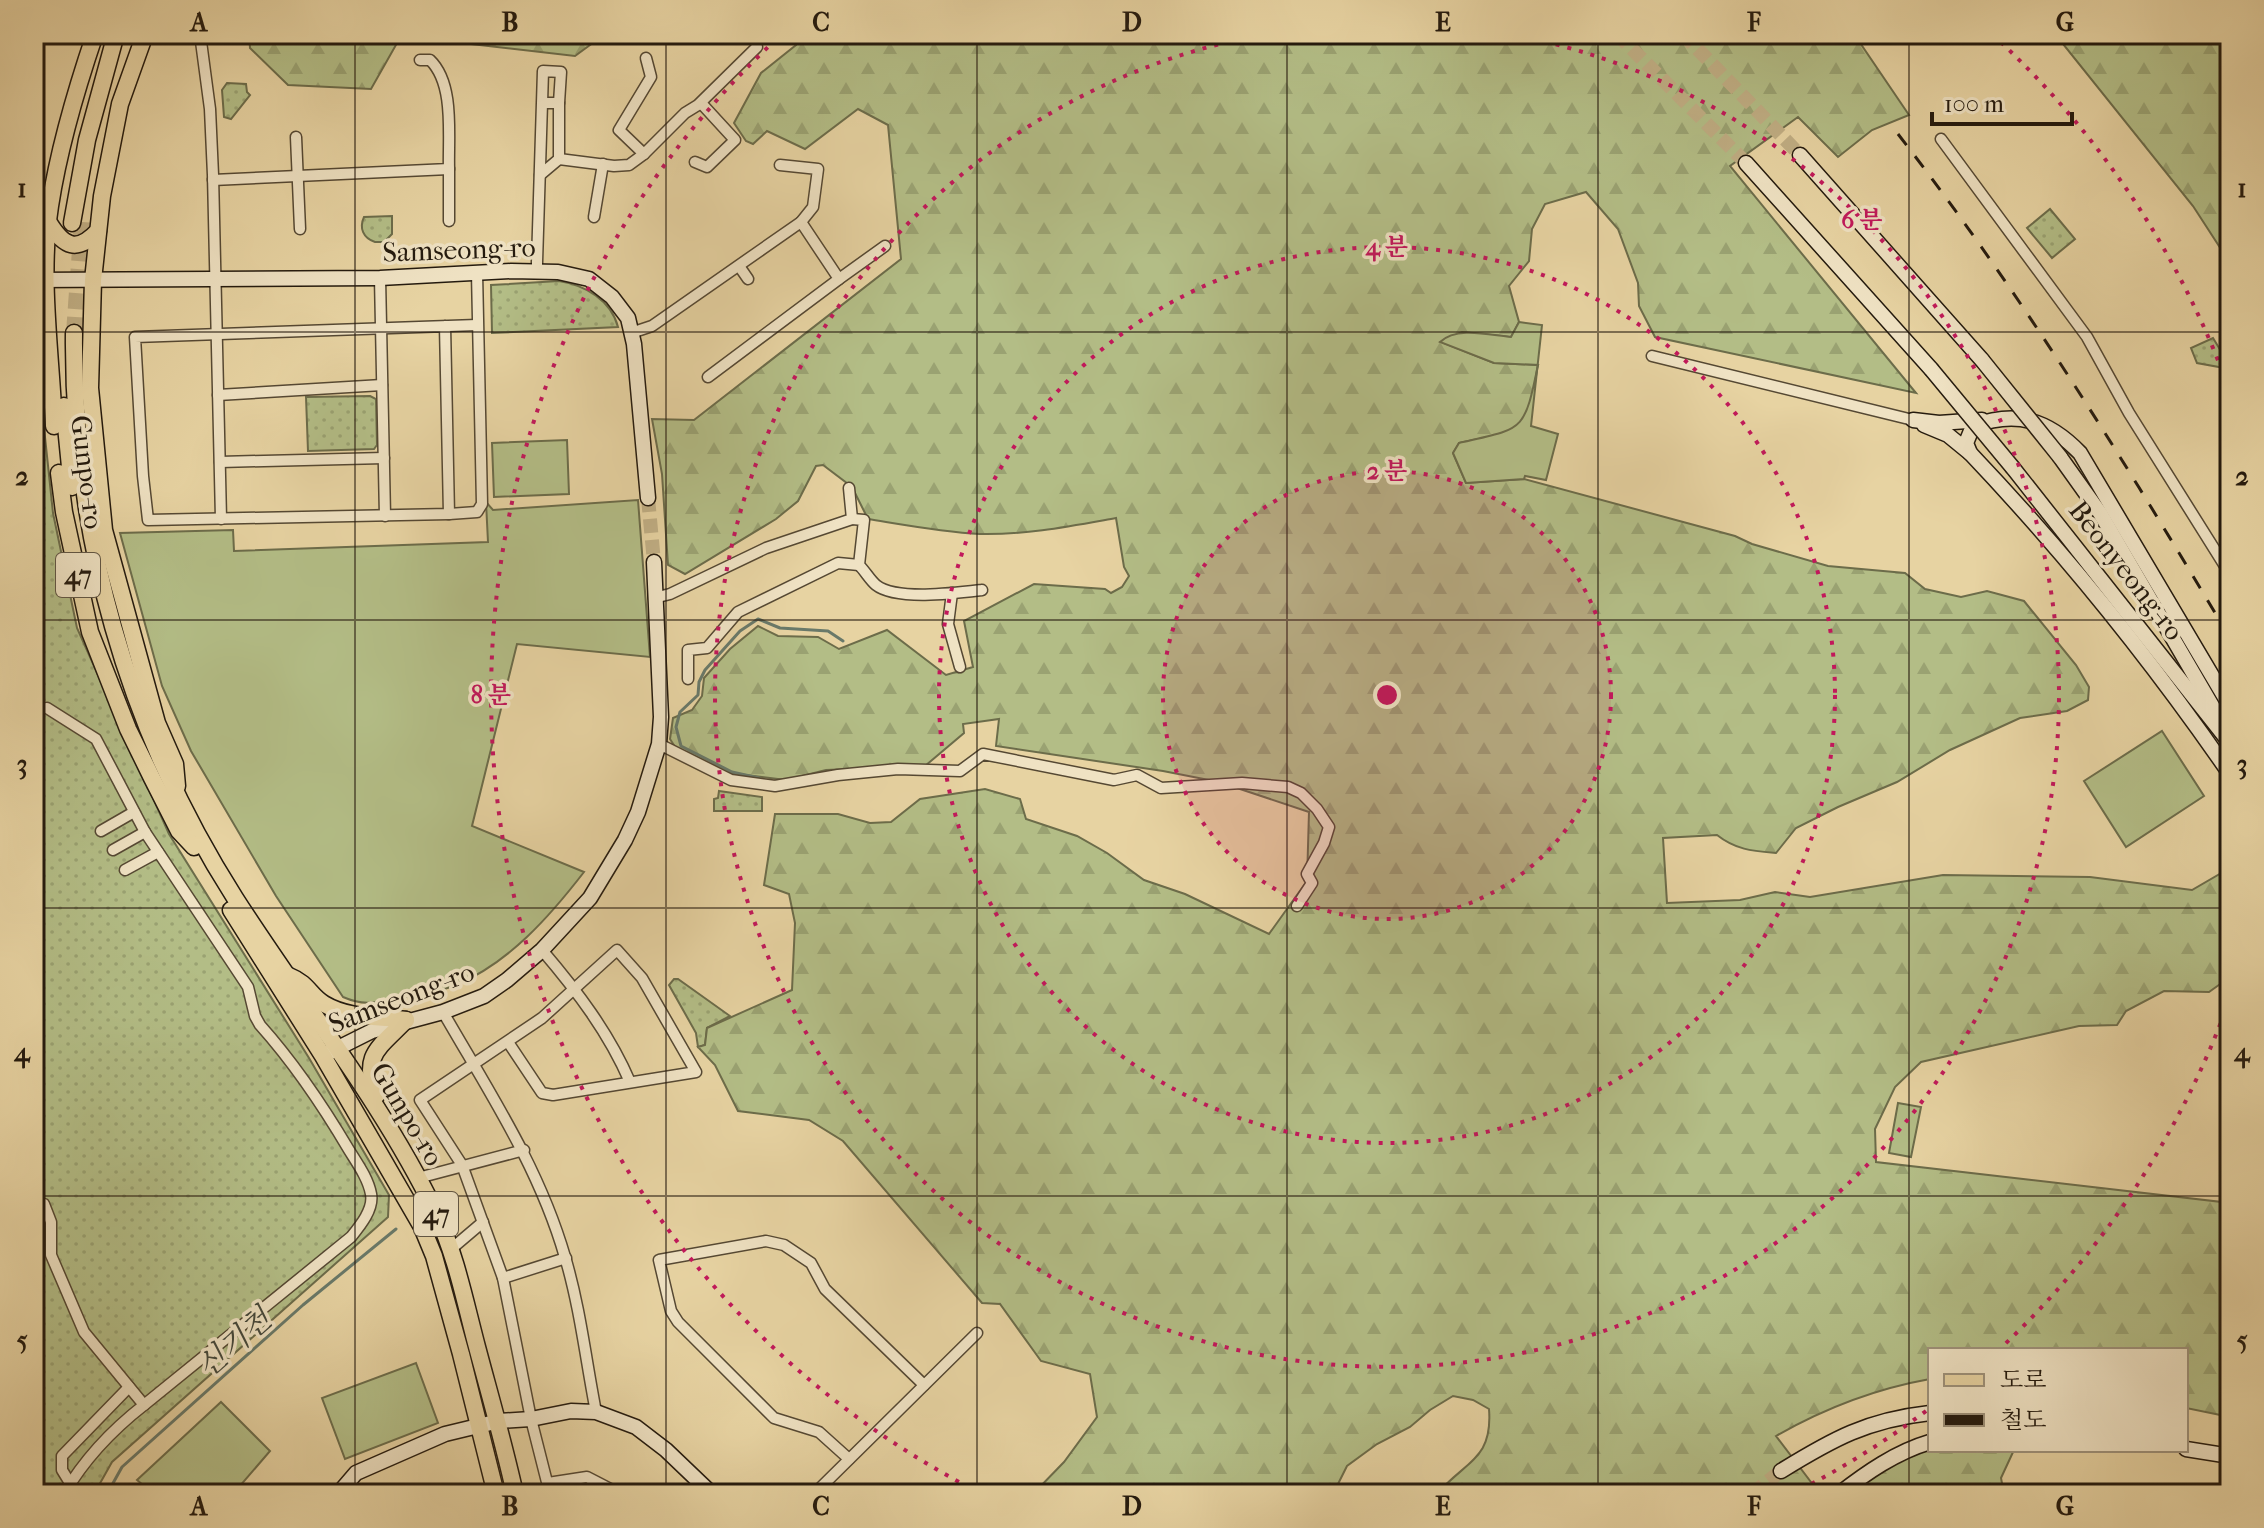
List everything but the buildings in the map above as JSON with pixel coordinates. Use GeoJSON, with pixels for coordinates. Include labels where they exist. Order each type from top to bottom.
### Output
{"type":"FeatureCollection","features":[{"type":"Feature","properties":{"kind":"main road","name":"Gunpo-ro"},"geometry":{"type":"LineString","coordinates":[[95,34],[71,106],[40,280],[59,331],[73,388],[79,458],[91,536],[120,657],[143,722],[178,798],[235,898],[282,969],[330,1052],[422,1227],[434,1256],[496,1494]]}},
{"type":"Feature","properties":{"kind":"main road"},"geometry":{"type":"LineString","coordinates":[[116,34],[87,140],[77,223],[99,126],[125,34]]}},
{"type":"Feature","properties":{"kind":"main road","name":"Gunpo-ro"},"geometry":{"type":"LineString","coordinates":[[145,34],[120,104],[102,196],[93,280],[90,388],[104,530],[157,723],[175,764],[178,798]]}},
{"type":"Feature","properties":{"kind":"main road"},"geometry":{"type":"LineString","coordinates":[[49,223],[59,237],[77,246],[98,231]]}},
{"type":"Feature","properties":{"kind":"main road"},"geometry":{"type":"LineString","coordinates":[[59,331],[63,323],[76,323],[92,339]]}},
{"type":"Feature","properties":{"kind":"main road","name":"Gunpo-ro"},"geometry":{"type":"LineString","coordinates":[[59,331],[69,473],[92,583],[111,653],[137,724],[159,779],[240,926],[330,1052],[383,1117],[418,1178],[450,1250],[499,1421],[515,1494]]}},
{"type":"Feature","properties":{"kind":"main road","name":"Gunpo-ro"},"geometry":{"type":"LineString","coordinates":[[59,331],[55,440],[64,512],[90,632],[128,729],[179,831],[194,847]]}},
{"type":"Feature","properties":{"kind":"main road"},"geometry":{"type":"LineString","coordinates":[[240,926],[252,933],[273,964],[306,985],[319,1001],[343,1013],[406,1020]]}},
{"type":"Feature","properties":{"kind":"main road"},"geometry":{"type":"LineString","coordinates":[[383,1117],[368,1074],[369,1067],[379,1048],[406,1020]]}},
{"type":"Feature","properties":{"kind":"street"},"geometry":{"type":"LineString","coordinates":[[200,34],[210,109],[221,519]]}},
{"type":"Feature","properties":{"kind":"street"},"geometry":{"type":"LineString","coordinates":[[540,175],[559,159],[629,165],[685,113],[701,103],[757,47]]}},
{"type":"Feature","properties":{"kind":"street"},"geometry":{"type":"LineString","coordinates":[[644,154],[619,130],[651,77],[646,58]]}},
{"type":"Feature","properties":{"kind":"street"},"geometry":{"type":"LineString","coordinates":[[420,60],[430,60],[440,70],[446,84],[449,221]]}},
{"type":"Feature","properties":{"kind":"street"},"geometry":{"type":"LineString","coordinates":[[537,272],[543,71],[561,72],[559,159]]}},
{"type":"Feature","properties":{"kind":"street"},"geometry":{"type":"LineString","coordinates":[[542,103],[559,103]]}},
{"type":"Feature","properties":{"kind":"street"},"geometry":{"type":"LineString","coordinates":[[695,162],[707,167],[735,140],[701,103]]}},
{"type":"Feature","properties":{"kind":"street"},"geometry":{"type":"LineString","coordinates":[[296,137],[300,229]]}},
{"type":"Feature","properties":{"kind":"street"},"geometry":{"type":"LineString","coordinates":[[1941,139],[2087,337],[2129,413],[2230,574]]}},
{"type":"Feature","properties":{"kind":"street","name":"Beonyeong-ro"},"geometry":{"type":"LineString","coordinates":[[1800,155],[1982,360],[2060,457],[2100,513],[2230,740]]}},
{"type":"Feature","properties":{"kind":"street","name":"Beonyeong-ro"},"geometry":{"type":"LineString","coordinates":[[1746,163],[1931,369],[2230,740]]}},
{"type":"Feature","properties":{"kind":"street"},"geometry":{"type":"LineString","coordinates":[[594,217],[603,164]]}},
{"type":"Feature","properties":{"kind":"street"},"geometry":{"type":"LineString","coordinates":[[631,333],[652,326],[801,222],[813,207],[818,169],[780,165]]}},
{"type":"Feature","properties":{"kind":"street"},"geometry":{"type":"LineString","coordinates":[[213,180],[449,169]]}},
{"type":"Feature","properties":{"kind":"street"},"geometry":{"type":"LineString","coordinates":[[801,222],[839,279]]}},
{"type":"Feature","properties":{"kind":"street"},"geometry":{"type":"LineString","coordinates":[[708,377],[885,246]]}},
{"type":"Feature","properties":{"kind":"street"},"geometry":{"type":"LineString","coordinates":[[34,262],[47,247]]}},
{"type":"Feature","properties":{"kind":"street"},"geometry":{"type":"LineString","coordinates":[[739,266],[748,279]]}},
{"type":"Feature","properties":{"kind":"street","name":"Samseong-ro"},"geometry":{"type":"LineString","coordinates":[[40,280],[380,278],[537,272],[558,272],[589,279],[612,297],[628,318],[648,498]]}},
{"type":"Feature","properties":{"kind":"street"},"geometry":{"type":"LineString","coordinates":[[477,273],[481,508],[477,512],[148,520],[135,337],[477,325]]}},
{"type":"Feature","properties":{"kind":"street"},"geometry":{"type":"LineString","coordinates":[[380,278],[385,516]]}},
{"type":"Feature","properties":{"kind":"street"},"geometry":{"type":"LineString","coordinates":[[34,306],[59,331]]}},
{"type":"Feature","properties":{"kind":"street"},"geometry":{"type":"LineString","coordinates":[[445,326],[449,514]]}},
{"type":"Feature","properties":{"kind":"street"},"geometry":{"type":"LineString","coordinates":[[1652,356],[1913,420],[1939,423],[2033,420],[2054,430],[2080,453],[2230,706]]}},
{"type":"Feature","properties":{"kind":"street"},"geometry":{"type":"LineString","coordinates":[[218,395],[382,385]]}},
{"type":"Feature","properties":{"kind":"street"},"geometry":{"type":"LineString","coordinates":[[1913,420],[1948,435],[1970,453],[2040,530],[2159,673],[2230,774]]}},
{"type":"Feature","properties":{"kind":"street"},"geometry":{"type":"LineString","coordinates":[[1970,453],[1966,443],[1973,426],[1991,420]]}},
{"type":"Feature","properties":{"kind":"street"},"geometry":{"type":"LineString","coordinates":[[220,462],[384,458]]}},
{"type":"Feature","properties":{"kind":"street"},"geometry":{"type":"LineString","coordinates":[[849,488],[858,520],[859,565],[877,586],[899,593],[982,590]]}},
{"type":"Feature","properties":{"kind":"street"},"geometry":{"type":"LineString","coordinates":[[654,598],[670,594],[766,548],[858,520]]}},
{"type":"Feature","properties":{"kind":"street","name":"Samseong-ro"},"geometry":{"type":"LineString","coordinates":[[330,1052],[372,1031],[443,1012],[484,996],[542,950],[590,898],[638,812],[659,744],[661,717],[654,562]]}},
{"type":"Feature","properties":{"kind":"street"},"geometry":{"type":"LineString","coordinates":[[688,679],[688,650],[707,648],[738,612],[838,563],[859,565]]}},
{"type":"Feature","properties":{"kind":"street"},"geometry":{"type":"LineString","coordinates":[[952,593],[948,624],[960,667]]}},
{"type":"Feature","properties":{"kind":"street"},"geometry":{"type":"LineString","coordinates":[[47,708],[96,739],[145,832],[248,987],[255,1016],[300,1074],[361,1171],[371,1194],[366,1215],[351,1237],[106,1437],[79,1468],[64,1494]]}},
{"type":"Feature","properties":{"kind":"street"},"geometry":{"type":"LineString","coordinates":[[659,744],[731,780],[775,786],[898,769],[960,771],[983,754],[1114,780],[1137,775],[1161,788],[1242,783],[1288,787],[1301,793],[1329,827],[1307,874],[1312,883],[1297,906]]}},
{"type":"Feature","properties":{"kind":"street"},"geometry":{"type":"LineString","coordinates":[[101,831],[134,812]]}},
{"type":"Feature","properties":{"kind":"street"},"geometry":{"type":"LineString","coordinates":[[113,850],[145,832]]}},
{"type":"Feature","properties":{"kind":"street"},"geometry":{"type":"LineString","coordinates":[[125,870],[158,852]]}},
{"type":"Feature","properties":{"kind":"street"},"geometry":{"type":"LineString","coordinates":[[542,950],[575,989],[630,1082]]}},
{"type":"Feature","properties":{"kind":"street"},"geometry":{"type":"LineString","coordinates":[[508,1042],[542,1093],[553,1095],[696,1072],[642,978],[617,950],[542,1018],[420,1100],[462,1165],[503,1278],[531,1419],[549,1488],[587,1477],[620,1494]]}},
{"type":"Feature","properties":{"kind":"street"},"geometry":{"type":"LineString","coordinates":[[443,1012],[524,1150],[566,1258],[596,1412]]}},
{"type":"Feature","properties":{"kind":"street"},"geometry":{"type":"LineString","coordinates":[[418,1178],[524,1150]]}},
{"type":"Feature","properties":{"kind":"street"},"geometry":{"type":"LineString","coordinates":[[34,1202],[44,1204],[48,1211],[51,1255],[84,1332],[144,1405]]}},
{"type":"Feature","properties":{"kind":"street"},"geometry":{"type":"LineString","coordinates":[[450,1250],[483,1222]]}},
{"type":"Feature","properties":{"kind":"street"},"geometry":{"type":"LineString","coordinates":[[849,1459],[819,1432],[774,1418],[678,1322],[671,1311],[659,1260],[766,1241],[784,1245],[811,1263],[825,1289],[924,1385]]}},
{"type":"Feature","properties":{"kind":"street"},"geometry":{"type":"LineString","coordinates":[[503,1278],[566,1258]]}},
{"type":"Feature","properties":{"kind":"street"},"geometry":{"type":"LineString","coordinates":[[814,1494],[977,1333]]}},
{"type":"Feature","properties":{"kind":"street"},"geometry":{"type":"LineString","coordinates":[[70,1483],[62,1470],[62,1456],[129,1387]]}},
{"type":"Feature","properties":{"kind":"street"},"geometry":{"type":"LineString","coordinates":[[338,1494],[356,1473],[445,1434],[499,1421],[531,1419],[571,1411],[596,1412],[636,1427],[666,1450],[707,1492]]}},
{"type":"Feature","properties":{"kind":"street"},"geometry":{"type":"LineString","coordinates":[[1781,1471],[1834,1439],[1880,1421],[1928,1413]]}},
{"type":"Feature","properties":{"kind":"street"},"geometry":{"type":"LineString","coordinates":[[1839,1494],[1868,1472],[1928,1443]]}},
{"type":"Feature","properties":{"kind":"street"},"geometry":{"type":"LineString","coordinates":[[2188,1449],[2230,1456]]}},
{"type":"Feature","properties":{"kind":"green space"},"geometry":{"type":"Polygon","coordinates":[[[249,34],[605,34],[575,56],[401,36],[371,89],[288,85],[250,48],[249,34]]]}},
{"type":"Feature","properties":{"kind":"green space"},"geometry":{"type":"Polygon","coordinates":[[[795,34],[1854,34],[1909,115],[1872,130],[1838,157],[1798,117],[1730,166],[1916,393],[1655,337],[1639,306],[1638,283],[1618,229],[1586,192],[1545,204],[1532,229],[1529,261],[1509,286],[1519,322],[1511,337],[1462,332],[1441,342],[1494,363],[1538,365],[1531,405],[1524,420],[1499,434],[1459,443],[1453,453],[1466,483],[1524,479],[1735,536],[1828,566],[1905,573],[1925,589],[1961,597],[1987,591],[2024,601],[2076,665],[2089,687],[2088,700],[2067,711],[2020,718],[1950,750],[1897,782],[1796,828],[1776,853],[1738,847],[1717,835],[1663,838],[1667,903],[1740,900],[1775,892],[1810,897],[1943,875],[2090,877],[2192,890],[2230,868],[2230,977],[2209,992],[2164,991],[2126,1011],[2117,1025],[2079,1026],[1921,1062],[1895,1087],[1875,1129],[1876,1162],[2230,1203],[2230,1417],[2188,1408],[2188,1348],[1928,1348],[1928,1379],[1850,1401],[1776,1436],[1820,1494],[1437,1494],[1482,1450],[1489,1426],[1489,1409],[1473,1400],[1453,1396],[1347,1466],[1333,1494],[1033,1494],[1064,1462],[1097,1417],[1090,1374],[1041,1361],[1000,1304],[982,1303],[843,1141],[809,1120],[738,1111],[715,1065],[698,1047],[705,1045],[707,1028],[792,990],[795,923],[789,894],[764,885],[775,814],[838,814],[870,823],[891,822],[920,799],[985,789],[1020,799],[1026,819],[1077,836],[1144,880],[1185,894],[1269,934],[1307,881],[1309,812],[1219,782],[996,746],[999,719],[963,724],[964,733],[925,766],[826,770],[786,780],[722,772],[677,750],[670,739],[673,718],[692,710],[702,696],[704,678],[730,649],[758,626],[778,636],[818,637],[839,649],[887,630],[946,675],[973,667],[964,621],[1034,584],[1105,589],[1111,593],[1122,587],[1129,576],[1124,567],[1116,518],[997,534],[938,530],[868,519],[852,487],[823,465],[816,466],[798,501],[776,519],[685,574],[668,565],[662,474],[652,419],[694,420],[901,259],[888,125],[858,109],[805,149],[767,131],[753,144],[746,141],[734,123],[761,73],[796,45],[795,34]]]}},
{"type":"Feature","properties":{"kind":"green space"},"geometry":{"type":"Polygon","coordinates":[[[2055,34],[2230,34],[2230,263],[2193,206],[2055,34]]]}},
{"type":"Feature","properties":{"kind":"green space"},"geometry":{"type":"Polygon","coordinates":[[[227,83],[246,84],[250,95],[231,119],[224,117],[222,90],[227,83]]]}},
{"type":"Feature","properties":{"kind":"green space"},"geometry":{"type":"Polygon","coordinates":[[[2050,209],[2075,239],[2052,258],[2027,228],[2050,209]]]}},
{"type":"Feature","properties":{"kind":"green space"},"geometry":{"type":"Polygon","coordinates":[[[392,216],[392,234],[384,242],[375,242],[363,232],[364,217],[392,216]]]}},
{"type":"Feature","properties":{"kind":"green space"},"geometry":{"type":"Polygon","coordinates":[[[559,281],[596,295],[615,317],[618,327],[492,333],[491,285],[559,281]]]}},
{"type":"Feature","properties":{"kind":"green space"},"geometry":{"type":"Polygon","coordinates":[[[1519,322],[1542,325],[1538,365],[1494,363],[1440,342],[1464,333],[1511,337],[1519,322]]]}},
{"type":"Feature","properties":{"kind":"green space"},"geometry":{"type":"Polygon","coordinates":[[[2213,338],[2230,369],[2197,363],[2191,348],[2213,338]]]}},
{"type":"Feature","properties":{"kind":"green space"},"geometry":{"type":"Polygon","coordinates":[[[34,359],[37,361],[53,513],[77,628],[169,834],[309,1058],[389,1195],[388,1217],[112,1462],[94,1494],[34,1494],[34,359]]]}},
{"type":"Feature","properties":{"kind":"green space"},"geometry":{"type":"Polygon","coordinates":[[[1537,368],[1531,426],[1558,434],[1546,480],[1525,476],[1524,479],[1466,483],[1453,453],[1459,443],[1497,434],[1518,424],[1529,404],[1537,368]]]}},
{"type":"Feature","properties":{"kind":"green space"},"geometry":{"type":"Polygon","coordinates":[[[370,396],[376,399],[377,445],[374,449],[308,451],[306,397],[370,396]]]}},
{"type":"Feature","properties":{"kind":"green space"},"geometry":{"type":"Polygon","coordinates":[[[567,440],[569,494],[494,497],[492,443],[567,440]]]}},
{"type":"Feature","properties":{"kind":"green space"},"geometry":{"type":"Polygon","coordinates":[[[638,500],[650,657],[517,644],[472,826],[584,872],[527,937],[475,976],[443,989],[378,1002],[358,1002],[343,997],[276,896],[191,751],[162,686],[120,533],[233,530],[234,551],[488,542],[486,502],[493,510],[638,500]]]}},
{"type":"Feature","properties":{"kind":"green space"},"geometry":{"type":"Polygon","coordinates":[[[2162,731],[2204,796],[2126,847],[2084,781],[2162,731]]]}},
{"type":"Feature","properties":{"kind":"green space"},"geometry":{"type":"Polygon","coordinates":[[[719,791],[762,797],[762,811],[714,811],[714,799],[718,798],[719,791]]]}},
{"type":"Feature","properties":{"kind":"green space"},"geometry":{"type":"Polygon","coordinates":[[[674,979],[730,1016],[707,1028],[705,1045],[698,1047],[696,1033],[669,985],[674,979]]]}},
{"type":"Feature","properties":{"kind":"green space"},"geometry":{"type":"Polygon","coordinates":[[[1898,1103],[1921,1107],[1911,1157],[1889,1153],[1898,1103]]]}},
{"type":"Feature","properties":{"kind":"green space"},"geometry":{"type":"Polygon","coordinates":[[[416,1363],[438,1423],[345,1459],[322,1398],[416,1363]]]}},
{"type":"Feature","properties":{"kind":"green space"},"geometry":{"type":"Polygon","coordinates":[[[221,1402],[270,1451],[233,1494],[154,1494],[137,1480],[221,1402]]]}},
{"type":"Feature","properties":{"kind":"green space"},"geometry":{"type":"Polygon","coordinates":[[[1928,1445],[1928,1452],[2013,1452],[2001,1478],[2004,1494],[1843,1494],[1928,1445]]]}},
{"type":"Feature","properties":{"kind":"waterway"},"geometry":{"type":"LineString","coordinates":[[759,778],[732,772],[681,746],[676,727],[680,712],[698,695],[699,682],[705,670],[740,631],[758,619],[780,628],[828,631],[843,641]]}},
{"type":"Feature","properties":{"kind":"waterway","name":"신기천"},"geometry":{"type":"LineString","coordinates":[[107,1494],[122,1467],[303,1305],[396,1229]]}},
{"type":"Feature","properties":{"kind":"tunnel"},"geometry":{"type":"LineString","coordinates":[[1617,34],[1746,163]]}},
{"type":"Feature","properties":{"kind":"tunnel"},"geometry":{"type":"LineString","coordinates":[[1683,34],[1800,155]]}},
{"type":"Feature","properties":{"kind":"tunnel"},"geometry":{"type":"LineString","coordinates":[[74,333],[82,222]]}},
{"type":"Feature","properties":{"kind":"tunnel"},"geometry":{"type":"LineString","coordinates":[[648,498],[654,562]]}},
{"type":"Feature","properties":{"kind":"tunnel"},"geometry":{"type":"LineString","coordinates":[[1752,1494],[1781,1471]]}},
{"type":"Feature","properties":{"kind":"railway"},"geometry":{"type":"LineString","coordinates":[[1898,134],[1987,256],[2072,381],[2230,638]]}}]}
